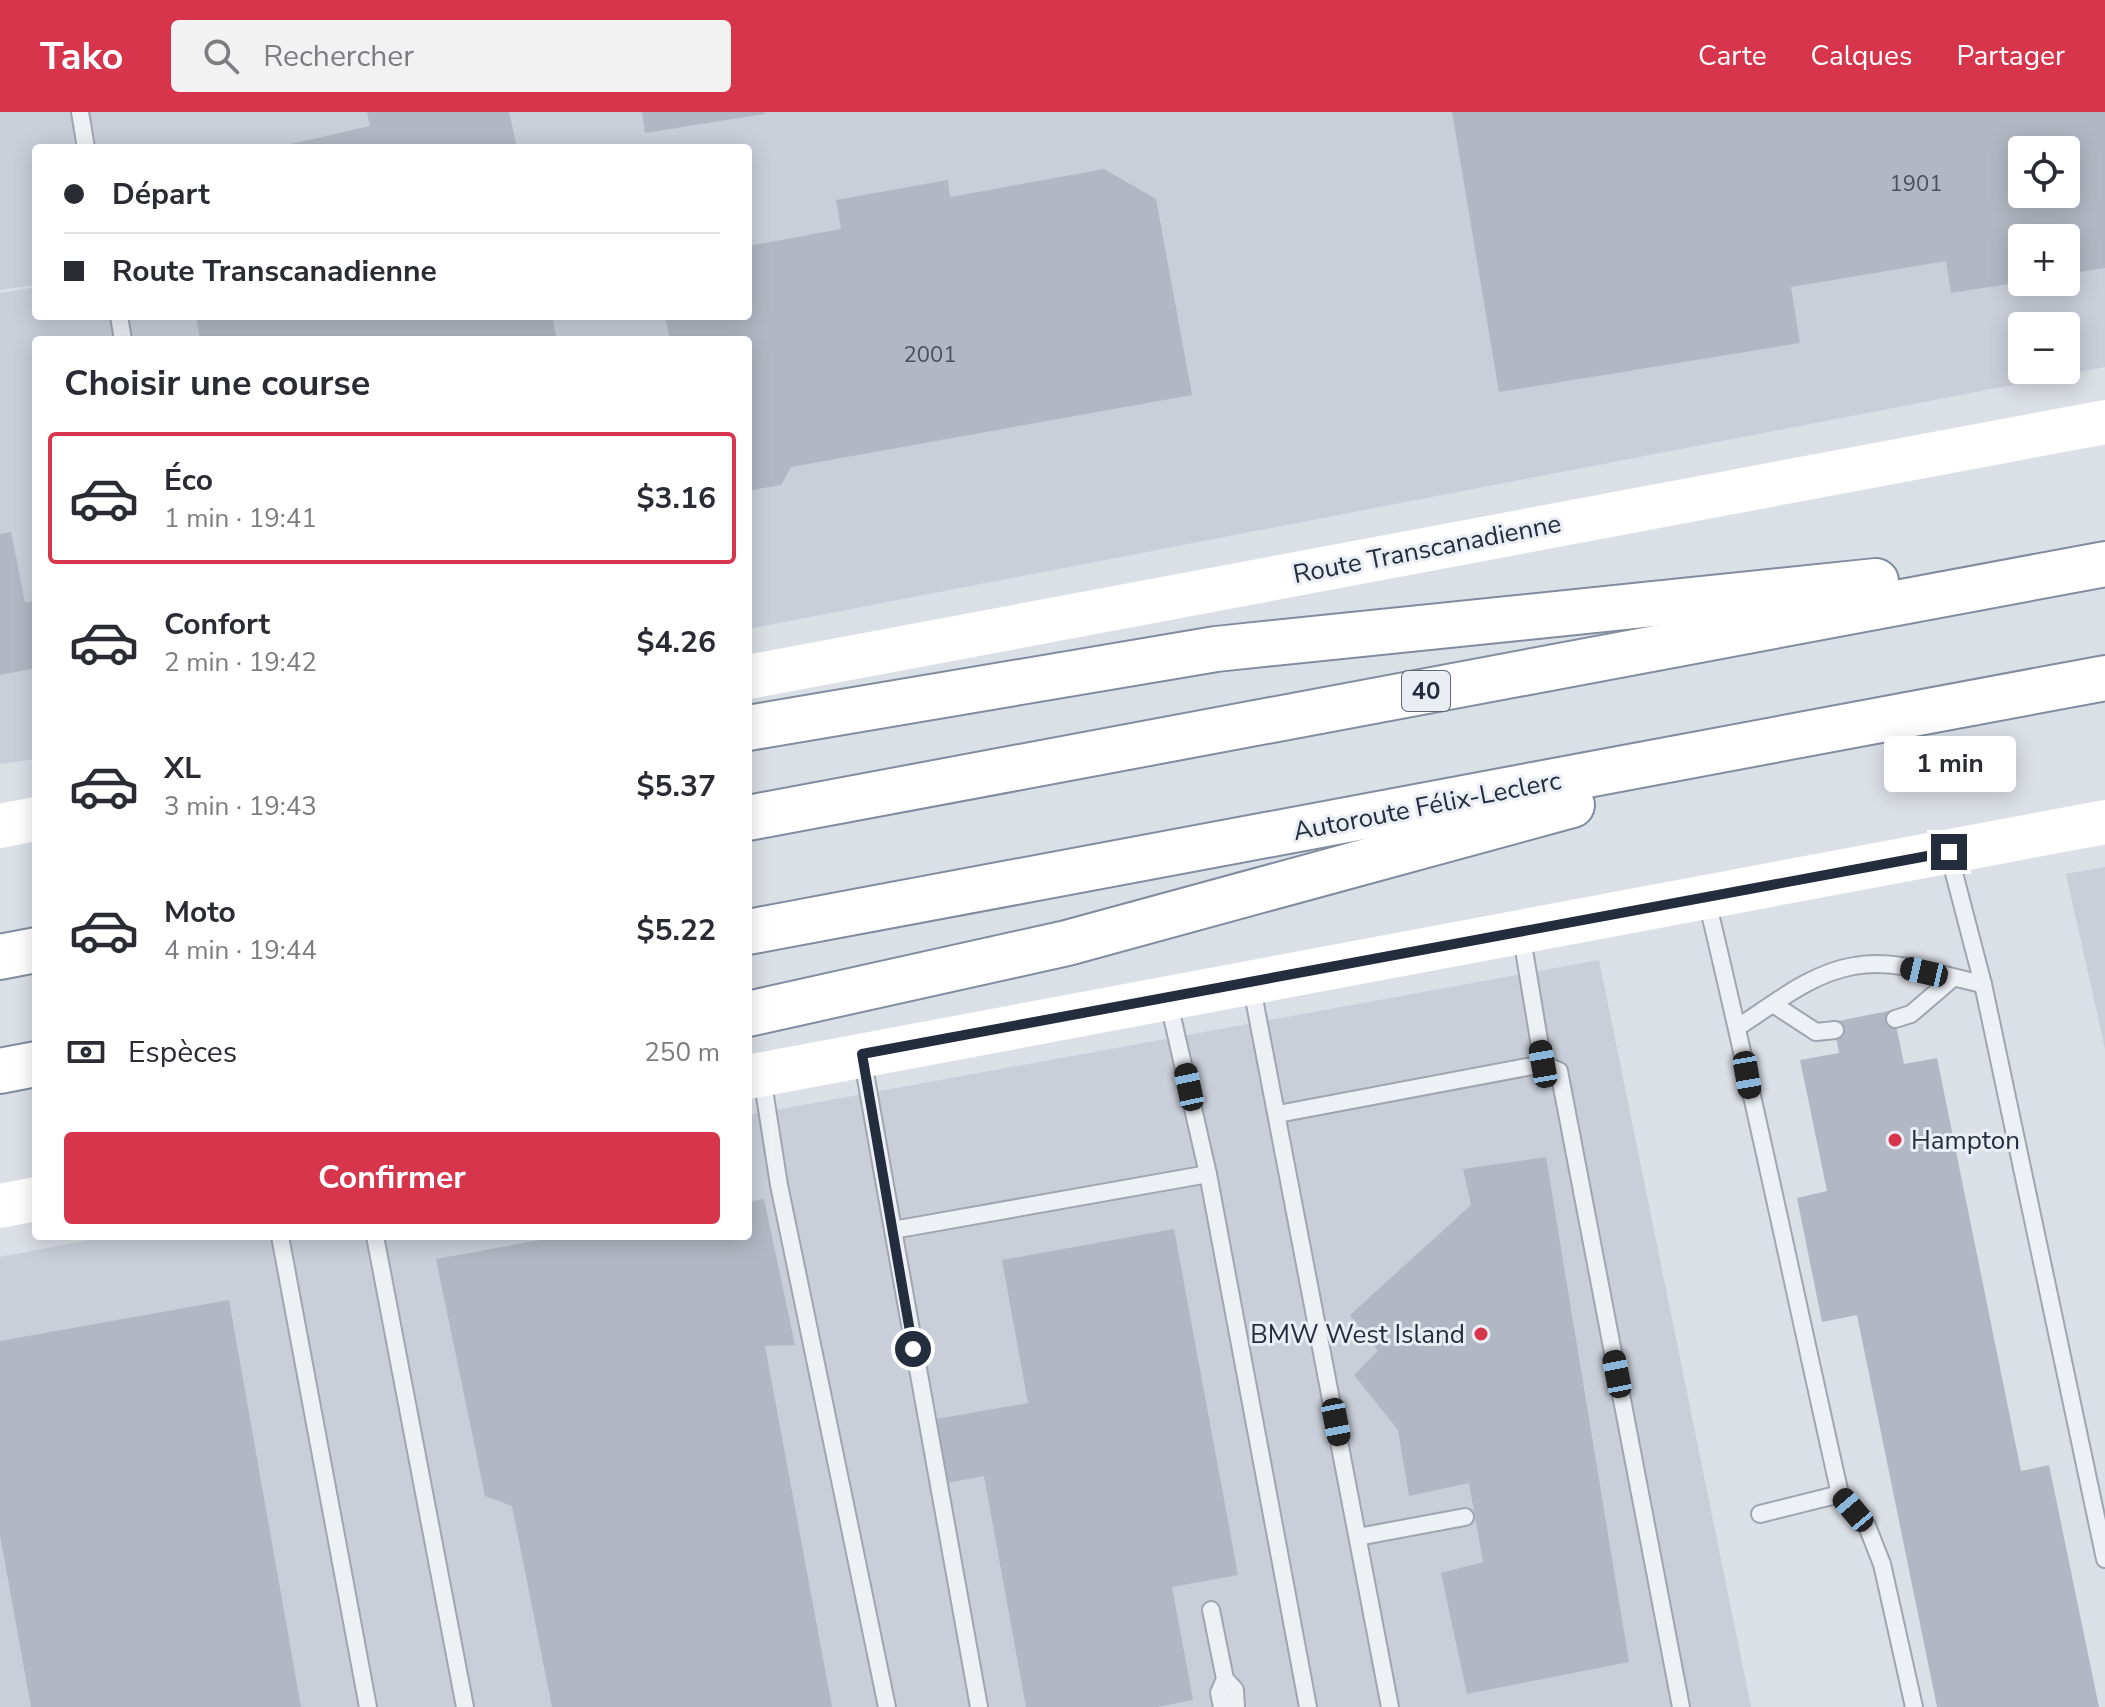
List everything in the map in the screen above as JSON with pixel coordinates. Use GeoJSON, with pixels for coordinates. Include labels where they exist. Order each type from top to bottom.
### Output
{"type":"FeatureCollection","features":[{"type":"Feature","properties":{"kind":"main road","name":"Route Transcanadienne"},"geometry":{"type":"LineString","coordinates":[[752,676],[2105,422]]}},
{"type":"Feature","properties":{"kind":"main road"},"geometry":{"type":"LineString","coordinates":[[752,727],[1216,649],[2105,558]]}},
{"type":"Feature","properties":{"kind":"main road","name":"40"},"geometry":{"type":"LineString","coordinates":[[752,817],[2105,564]]}},
{"type":"Feature","properties":{"kind":"main road","name":"Autoroute Félix-Leclerc"},"geometry":{"type":"LineString","coordinates":[[752,931],[2105,678]]}},
{"type":"Feature","properties":{"kind":"main road"},"geometry":{"type":"LineString","coordinates":[[752,1013],[1067,943],[1883,719]]}},
{"type":"Feature","properties":{"kind":"main road"},"geometry":{"type":"LineString","coordinates":[[0,826],[32,820]]}},
{"type":"Feature","properties":{"kind":"main road"},"geometry":{"type":"LineString","coordinates":[[755,1076],[2105,822]]}},
{"type":"Feature","properties":{"kind":"main road"},"geometry":{"type":"LineString","coordinates":[[0,957],[32,951]]}},
{"type":"Feature","properties":{"kind":"main road"},"geometry":{"type":"LineString","coordinates":[[0,1071],[32,1065]]}},
{"type":"Feature","properties":{"kind":"main road"},"geometry":{"type":"LineString","coordinates":[[0,1206],[32,1200]]}},
{"type":"Feature","properties":{"kind":"lane"},"geometry":{"type":"LineString","coordinates":[[80,112],[85,144]]}},
{"type":"Feature","properties":{"kind":"lane"},"geometry":{"type":"LineString","coordinates":[[1949,852],[1983,984],[2105,1559]]}},
{"type":"Feature","properties":{"kind":"lane"},"geometry":{"type":"LineString","coordinates":[[1706,897],[1738,1027],[1755,1122],[1840,1494],[1867,1526],[1882,1564],[1914,1707]]}},
{"type":"Feature","properties":{"kind":"lane"},"geometry":{"type":"LineString","coordinates":[[1521,931],[1543,1064]]}},
{"type":"Feature","properties":{"kind":"lane"},"geometry":{"type":"LineString","coordinates":[[1738,1027],[1803,984],[1854,966],[1894,965],[1983,984]]}},
{"type":"Feature","properties":{"kind":"lane"},"geometry":{"type":"LineString","coordinates":[[1895,1019],[1911,1014],[1953,978]]}},
{"type":"Feature","properties":{"kind":"lane"},"geometry":{"type":"LineString","coordinates":[[1251,982],[1390,1707]]}},
{"type":"Feature","properties":{"kind":"lane"},"geometry":{"type":"LineString","coordinates":[[1168,997],[1208,1174],[1308,1707]]}},
{"type":"Feature","properties":{"kind":"lane"},"geometry":{"type":"LineString","coordinates":[[1773,1004],[1816,1032],[1835,1030]]}},
{"type":"Feature","properties":{"kind":"lane"},"geometry":{"type":"LineString","coordinates":[[862,1054],[979,1707]]}},
{"type":"Feature","properties":{"kind":"lane"},"geometry":{"type":"LineString","coordinates":[[1278,1114],[1543,1064],[1559,1071],[1681,1707]]}},
{"type":"Feature","properties":{"kind":"lane"},"geometry":{"type":"LineString","coordinates":[[755,1076],[887,1707]]}},
{"type":"Feature","properties":{"kind":"lane"},"geometry":{"type":"LineString","coordinates":[[893,1230],[1208,1174]]}},
{"type":"Feature","properties":{"kind":"lane"},"geometry":{"type":"LineString","coordinates":[[281,1240],[368,1707]]}},
{"type":"Feature","properties":{"kind":"lane"},"geometry":{"type":"LineString","coordinates":[[376,1240],[465,1707]]}},
{"type":"Feature","properties":{"kind":"lane"},"geometry":{"type":"LineString","coordinates":[[1760,1514],[1840,1494]]}},
{"type":"Feature","properties":{"kind":"lane"},"geometry":{"type":"LineString","coordinates":[[1358,1537],[1465,1517]]}},
{"type":"Feature","properties":{"kind":"lane"},"geometry":{"type":"LineString","coordinates":[[1211,1610],[1225,1679],[1235,1690],[1236,1707]]}},
{"type":"Feature","properties":{"kind":"lane"},"geometry":{"type":"LineString","coordinates":[[1222,1707],[1219,1693],[1225,1679]]}},
{"type":"Feature","properties":{"kind":"shaded area"},"geometry":{"type":"Polygon","coordinates":[[[0,112],[2105,112],[2105,367],[2080,372],[2080,312],[2008,312],[2008,384],[2017,384],[752,628],[752,336],[32,336],[32,760],[0,764],[0,293],[32,288],[32,320],[752,320],[752,144],[32,144],[32,286],[0,290],[0,112]]]}},
{"type":"Feature","properties":{"kind":"shaded area"},"geometry":{"type":"Polygon","coordinates":[[[2105,867],[2105,1049],[2066,874],[2105,867]]]}},
{"type":"Feature","properties":{"kind":"shaded area"},"geometry":{"type":"Polygon","coordinates":[[[1599,960],[1751,1707],[0,1707],[0,1257],[89,1240],[752,1240],[752,1114],[1599,960]]]}},
{"type":"Feature","properties":{"kind":"building"},"geometry":{"type":"Polygon","coordinates":[[[367,112],[509,112],[516,144],[291,144],[370,126],[367,112]]]}},
{"type":"Feature","properties":{"kind":"building"},"geometry":{"type":"Polygon","coordinates":[[[642,112],[764,112],[764,114],[645,133],[642,112]]]}},
{"type":"Feature","properties":{"kind":"building"},"geometry":{"type":"Polygon","coordinates":[[[1452,112],[2105,112],[2105,268],[2080,272],[2080,224],[2008,224],[2008,284],[1951,293],[1946,261],[1791,287],[1800,343],[1499,392],[1452,112]]]}},
{"type":"Feature","properties":{"kind":"building"},"geometry":{"type":"Polygon","coordinates":[[[1104,169],[1156,199],[1192,395],[791,467],[781,485],[752,490],[752,336],[669,336],[666,320],[752,320],[752,245],[841,229],[836,200],[948,180],[950,197],[1104,169]]]}},
{"type":"Feature","properties":{"kind":"building"},"geometry":{"type":"Polygon","coordinates":[[[197,320],[553,320],[556,336],[199,336],[197,320]]]}},
{"type":"Feature","properties":{"kind":"building"},"geometry":{"type":"Polygon","coordinates":[[[11,532],[25,603],[32,601],[32,669],[0,675],[0,534],[11,532]]]}},
{"type":"Feature","properties":{"kind":"building"},"geometry":{"type":"Polygon","coordinates":[[[1893,1010],[1904,1064],[1937,1058],[2021,1471],[2049,1465],[2099,1707],[1937,1707],[1857,1315],[1822,1322],[1797,1198],[1827,1191],[1800,1060],[1839,1053],[1833,1022],[1893,1010]]]}},
{"type":"Feature","properties":{"kind":"building"},"geometry":{"type":"Polygon","coordinates":[[[1546,1157],[1629,1662],[1467,1694],[1441,1573],[1483,1562],[1469,1483],[1409,1496],[1398,1430],[1354,1375],[1378,1351],[1350,1315],[1471,1205],[1463,1169],[1546,1157]]]}},
{"type":"Feature","properties":{"kind":"building"},"geometry":{"type":"Polygon","coordinates":[[[764,1199],[795,1345],[765,1346],[832,1707],[552,1707],[512,1506],[485,1496],[436,1259],[539,1240],[752,1240],[752,1201],[764,1199]]]}},
{"type":"Feature","properties":{"kind":"building"},"geometry":{"type":"Polygon","coordinates":[[[1174,1229],[1238,1575],[1172,1587],[1193,1700],[1157,1707],[1026,1707],[984,1476],[942,1484],[930,1420],[1028,1403],[1002,1260],[1174,1229]]]}},
{"type":"Feature","properties":{"kind":"building"},"geometry":{"type":"Polygon","coordinates":[[[229,1300],[301,1707],[31,1707],[0,1535],[0,1341],[229,1300]]]}},
{"type":"Feature","properties":{"kind":"place","name":"Hampton"},"geometry":{"type":"Point","coordinates":[1895,1140]}},
{"type":"Feature","properties":{"kind":"place","name":"BMW West Island"},"geometry":{"type":"Point","coordinates":[1481,1334]}},
{"type":"Feature","properties":{"kind":"route"},"geometry":{"type":"LineString","coordinates":[[913,1349],[862,1054],[1949,852]]}}]}
